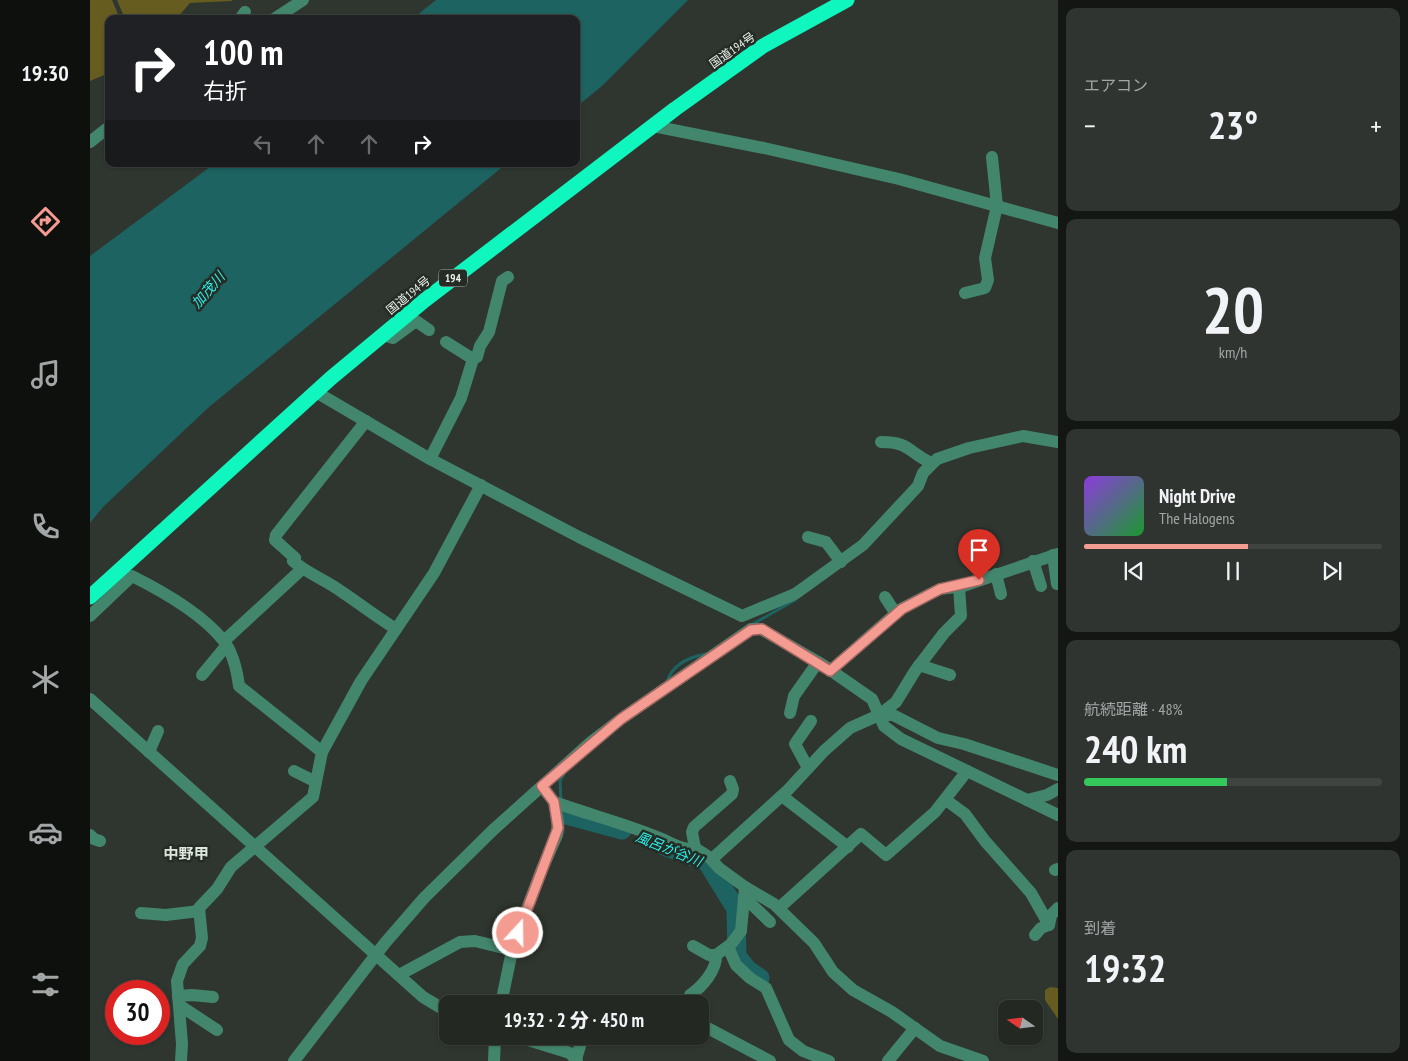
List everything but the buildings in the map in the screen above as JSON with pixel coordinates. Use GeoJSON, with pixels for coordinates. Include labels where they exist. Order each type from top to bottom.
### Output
{"type":"FeatureCollection","features":[{"type":"Feature","properties":{"kind":"highway","name":"国道194号"},"geometry":{"type":"LineString","coordinates":[[90,597],[316,392],[425,300],[653,126],[763,46],[847,0]]}},
{"type":"Feature","properties":{"kind":"street"},"geometry":{"type":"LineString","coordinates":[[280,15],[303,0]]}},
{"type":"Feature","properties":{"kind":"street"},"geometry":{"type":"LineString","coordinates":[[653,126],[764,148],[899,179],[1058,223]]}},
{"type":"Feature","properties":{"kind":"street"},"geometry":{"type":"LineString","coordinates":[[90,142],[105,130]]}},
{"type":"Feature","properties":{"kind":"street"},"geometry":{"type":"LineString","coordinates":[[965,293],[985,288],[988,280],[984,258],[997,206],[992,157]]}},
{"type":"Feature","properties":{"kind":"street"},"geometry":{"type":"LineString","coordinates":[[430,459],[461,398],[473,358],[477,357],[480,346],[489,332],[502,281],[508,277]]}},
{"type":"Feature","properties":{"kind":"street"},"geometry":{"type":"LineString","coordinates":[[383,335],[393,338],[416,321],[429,330]]}},
{"type":"Feature","properties":{"kind":"street"},"geometry":{"type":"LineString","coordinates":[[446,342],[473,358]]}},
{"type":"Feature","properties":{"kind":"street"},"geometry":{"type":"LineString","coordinates":[[316,392],[430,459],[579,537],[762,629],[818,662],[872,700],[884,726],[901,739],[1058,815]]}},
{"type":"Feature","properties":{"kind":"street"},"geometry":{"type":"LineString","coordinates":[[366,421],[276,535],[275,540],[295,558],[293,561],[302,569],[343,592],[358,605],[396,630]]}},
{"type":"Feature","properties":{"kind":"street"},"geometry":{"type":"LineString","coordinates":[[294,1061],[376,954],[424,898],[493,830],[621,719],[749,622],[795,594],[863,545],[918,486],[923,473],[931,463],[969,448],[1022,436],[1058,442]]}},
{"type":"Feature","properties":{"kind":"street"},"geometry":{"type":"LineString","coordinates":[[881,442],[904,444],[920,458],[931,463]]}},
{"type":"Feature","properties":{"kind":"street"},"geometry":{"type":"LineString","coordinates":[[181,1061],[177,981],[179,972],[189,956],[200,946],[202,938],[199,911],[231,867],[313,797],[322,752],[361,681],[434,574],[481,485]]}},
{"type":"Feature","properties":{"kind":"street"},"geometry":{"type":"LineString","coordinates":[[808,537],[826,542],[841,562]]}},
{"type":"Feature","properties":{"kind":"street"},"geometry":{"type":"LineString","coordinates":[[830,671],[896,614],[928,595],[1055,554],[1057,584]]}},
{"type":"Feature","properties":{"kind":"street"},"geometry":{"type":"LineString","coordinates":[[1033,561],[1041,586]]}},
{"type":"Feature","properties":{"kind":"street"},"geometry":{"type":"LineString","coordinates":[[202,675],[226,644],[302,569]]}},
{"type":"Feature","properties":{"kind":"street"},"geometry":{"type":"LineString","coordinates":[[996,574],[1001,594]]}},
{"type":"Feature","properties":{"kind":"street"},"geometry":{"type":"LineString","coordinates":[[90,616],[132,576],[204,620],[226,644],[236,667],[239,686],[322,752]]}},
{"type":"Feature","properties":{"kind":"street"},"geometry":{"type":"LineString","coordinates":[[712,859],[782,796],[850,728],[879,715],[896,702],[919,665],[944,633],[961,616],[958,586]]}},
{"type":"Feature","properties":{"kind":"street"},"geometry":{"type":"LineString","coordinates":[[885,597],[896,614]]}},
{"type":"Feature","properties":{"kind":"street"},"geometry":{"type":"LineString","coordinates":[[790,714],[794,696],[818,662]]}},
{"type":"Feature","properties":{"kind":"street"},"geometry":{"type":"LineString","coordinates":[[919,665],[950,675]]}},
{"type":"Feature","properties":{"kind":"street"},"geometry":{"type":"LineString","coordinates":[[90,699],[423,997],[439,1007]]}},
{"type":"Feature","properties":{"kind":"street"},"geometry":{"type":"LineString","coordinates":[[879,715],[893,715],[938,738],[964,744],[1058,775]]}},
{"type":"Feature","properties":{"kind":"street"},"geometry":{"type":"LineString","coordinates":[[808,768],[795,744],[811,722]]}},
{"type":"Feature","properties":{"kind":"street"},"geometry":{"type":"LineString","coordinates":[[149,752],[158,731]]}},
{"type":"Feature","properties":{"kind":"street"},"geometry":{"type":"LineString","coordinates":[[294,771],[316,782]]}},
{"type":"Feature","properties":{"kind":"street"},"geometry":{"type":"LineString","coordinates":[[779,908],[861,834],[886,855],[920,826],[946,800],[967,772]]}},
{"type":"Feature","properties":{"kind":"street"},"geometry":{"type":"LineString","coordinates":[[730,781],[733,789],[732,794],[694,827],[692,832],[695,848],[712,859],[770,922]]}},
{"type":"Feature","properties":{"kind":"street"},"geometry":{"type":"LineString","coordinates":[[503,995],[512,950],[542,869],[557,835],[558,821],[554,802],[542,786]]}},
{"type":"Feature","properties":{"kind":"street"},"geometry":{"type":"LineString","coordinates":[[1027,800],[1047,795],[1058,789]]}},
{"type":"Feature","properties":{"kind":"street"},"geometry":{"type":"LineString","coordinates":[[782,796],[848,847]]}},
{"type":"Feature","properties":{"kind":"street"},"geometry":{"type":"LineString","coordinates":[[946,800],[965,814],[985,841],[1031,893],[1049,925]]}},
{"type":"Feature","properties":{"kind":"street"},"geometry":{"type":"LineString","coordinates":[[554,802],[638,828],[691,850],[695,848]]}},
{"type":"Feature","properties":{"kind":"street"},"geometry":{"type":"LineString","coordinates":[[744,892],[766,897],[779,908],[814,942],[821,956],[845,984],[940,1046],[983,1061]]}},
{"type":"Feature","properties":{"kind":"street"},"geometry":{"type":"LineString","coordinates":[[693,946],[709,955],[716,955],[728,947],[741,931],[744,892]]}},
{"type":"Feature","properties":{"kind":"street"},"geometry":{"type":"LineString","coordinates":[[1049,925],[1051,915],[1058,908]]}},
{"type":"Feature","properties":{"kind":"street"},"geometry":{"type":"LineString","coordinates":[[141,913],[166,915],[199,911]]}},
{"type":"Feature","properties":{"kind":"street"},"geometry":{"type":"LineString","coordinates":[[1035,935],[1041,928],[1049,925]]}},
{"type":"Feature","properties":{"kind":"street"},"geometry":{"type":"LineString","coordinates":[[399,975],[460,942],[475,941],[512,950]]}},
{"type":"Feature","properties":{"kind":"street"},"geometry":{"type":"LineString","coordinates":[[728,947],[736,964],[750,978],[766,988],[789,1040],[803,1051],[829,1061]]}},
{"type":"Feature","properties":{"kind":"street"},"geometry":{"type":"LineString","coordinates":[[691,995],[698,990],[709,974],[715,963],[716,955]]}},
{"type":"Feature","properties":{"kind":"street"},"geometry":{"type":"LineString","coordinates":[[179,1001],[192,994],[212,997]]}},
{"type":"Feature","properties":{"kind":"street"},"geometry":{"type":"LineString","coordinates":[[179,1001],[217,1030]]}},
{"type":"Feature","properties":{"kind":"street"},"geometry":{"type":"LineString","coordinates":[[888,1061],[915,1028]]}},
{"type":"Feature","properties":{"kind":"street"},"geometry":{"type":"LineString","coordinates":[[709,1029],[770,1061]]}},
{"type":"Feature","properties":{"kind":"street"},"geometry":{"type":"LineString","coordinates":[[494,1061],[495,1045]]}},
{"type":"Feature","properties":{"kind":"street"},"geometry":{"type":"LineString","coordinates":[[544,1045],[570,1053],[577,1060]]}},
{"type":"Feature","properties":{"kind":"street"},"geometry":{"type":"LineString","coordinates":[[577,1060],[581,1045]]}},
{"type":"Feature","properties":{"kind":"shaded area"},"geometry":{"type":"Polygon","coordinates":[[[90,0],[112,0],[118,15],[105,15],[105,75],[90,81],[90,0]]]}},
{"type":"Feature","properties":{"kind":"shaded area"},"geometry":{"type":"Polygon","coordinates":[[[117,0],[232,0],[190,3],[180,15],[123,15],[117,0]]]}},
{"type":"Feature","properties":{"kind":"shaded area"},"geometry":{"type":"Polygon","coordinates":[[[1050,987],[1058,988],[1058,1019],[1045,1000],[1045,990],[1050,987]]]}},
{"type":"Feature","properties":{"kind":"water"},"geometry":{"type":"Polygon","coordinates":[[[436,0],[688,0],[602,86],[580,104],[580,15],[417,15],[436,0]]]}},
{"type":"Feature","properties":{"kind":"water","name":"加茂川"},"geometry":{"type":"Polygon","coordinates":[[[210,167],[502,167],[209,407],[103,507],[90,523],[90,256],[210,167]]]}},
{"type":"Feature","properties":{"kind":"waterway"},"geometry":{"type":"LineString","coordinates":[[753,624],[795,600]]}},
{"type":"Feature","properties":{"kind":"waterway"},"geometry":{"type":"LineString","coordinates":[[667,682],[673,670],[682,662],[706,654]]}},
{"type":"Feature","properties":{"kind":"waterway"},"geometry":{"type":"LineString","coordinates":[[561,801],[560,781],[564,774]]}},
{"type":"Feature","properties":{"kind":"waterway","name":"風呂が谷川"},"geometry":{"type":"LineString","coordinates":[[563,814],[622,830]]}},
{"type":"Feature","properties":{"kind":"waterway"},"geometry":{"type":"LineString","coordinates":[[563,820],[563,833]]}},
{"type":"Feature","properties":{"kind":"waterway","name":"風呂が谷川"},"geometry":{"type":"LineString","coordinates":[[664,846],[707,862],[736,909],[737,956],[747,969],[760,978]]}},
{"type":"Feature","properties":{"kind":"district","name":"中野甲"},"geometry":{"type":"Point","coordinates":[186,853]}},
{"type":"Feature","properties":{"kind":"route"},"geometry":{"type":"LineString","coordinates":[[518,933],[557,835],[557,811],[554,802],[542,786],[591,742],[621,719],[751,630],[762,629],[830,671],[876,629],[902,609],[940,589],[963,586],[979,580]]}}]}
